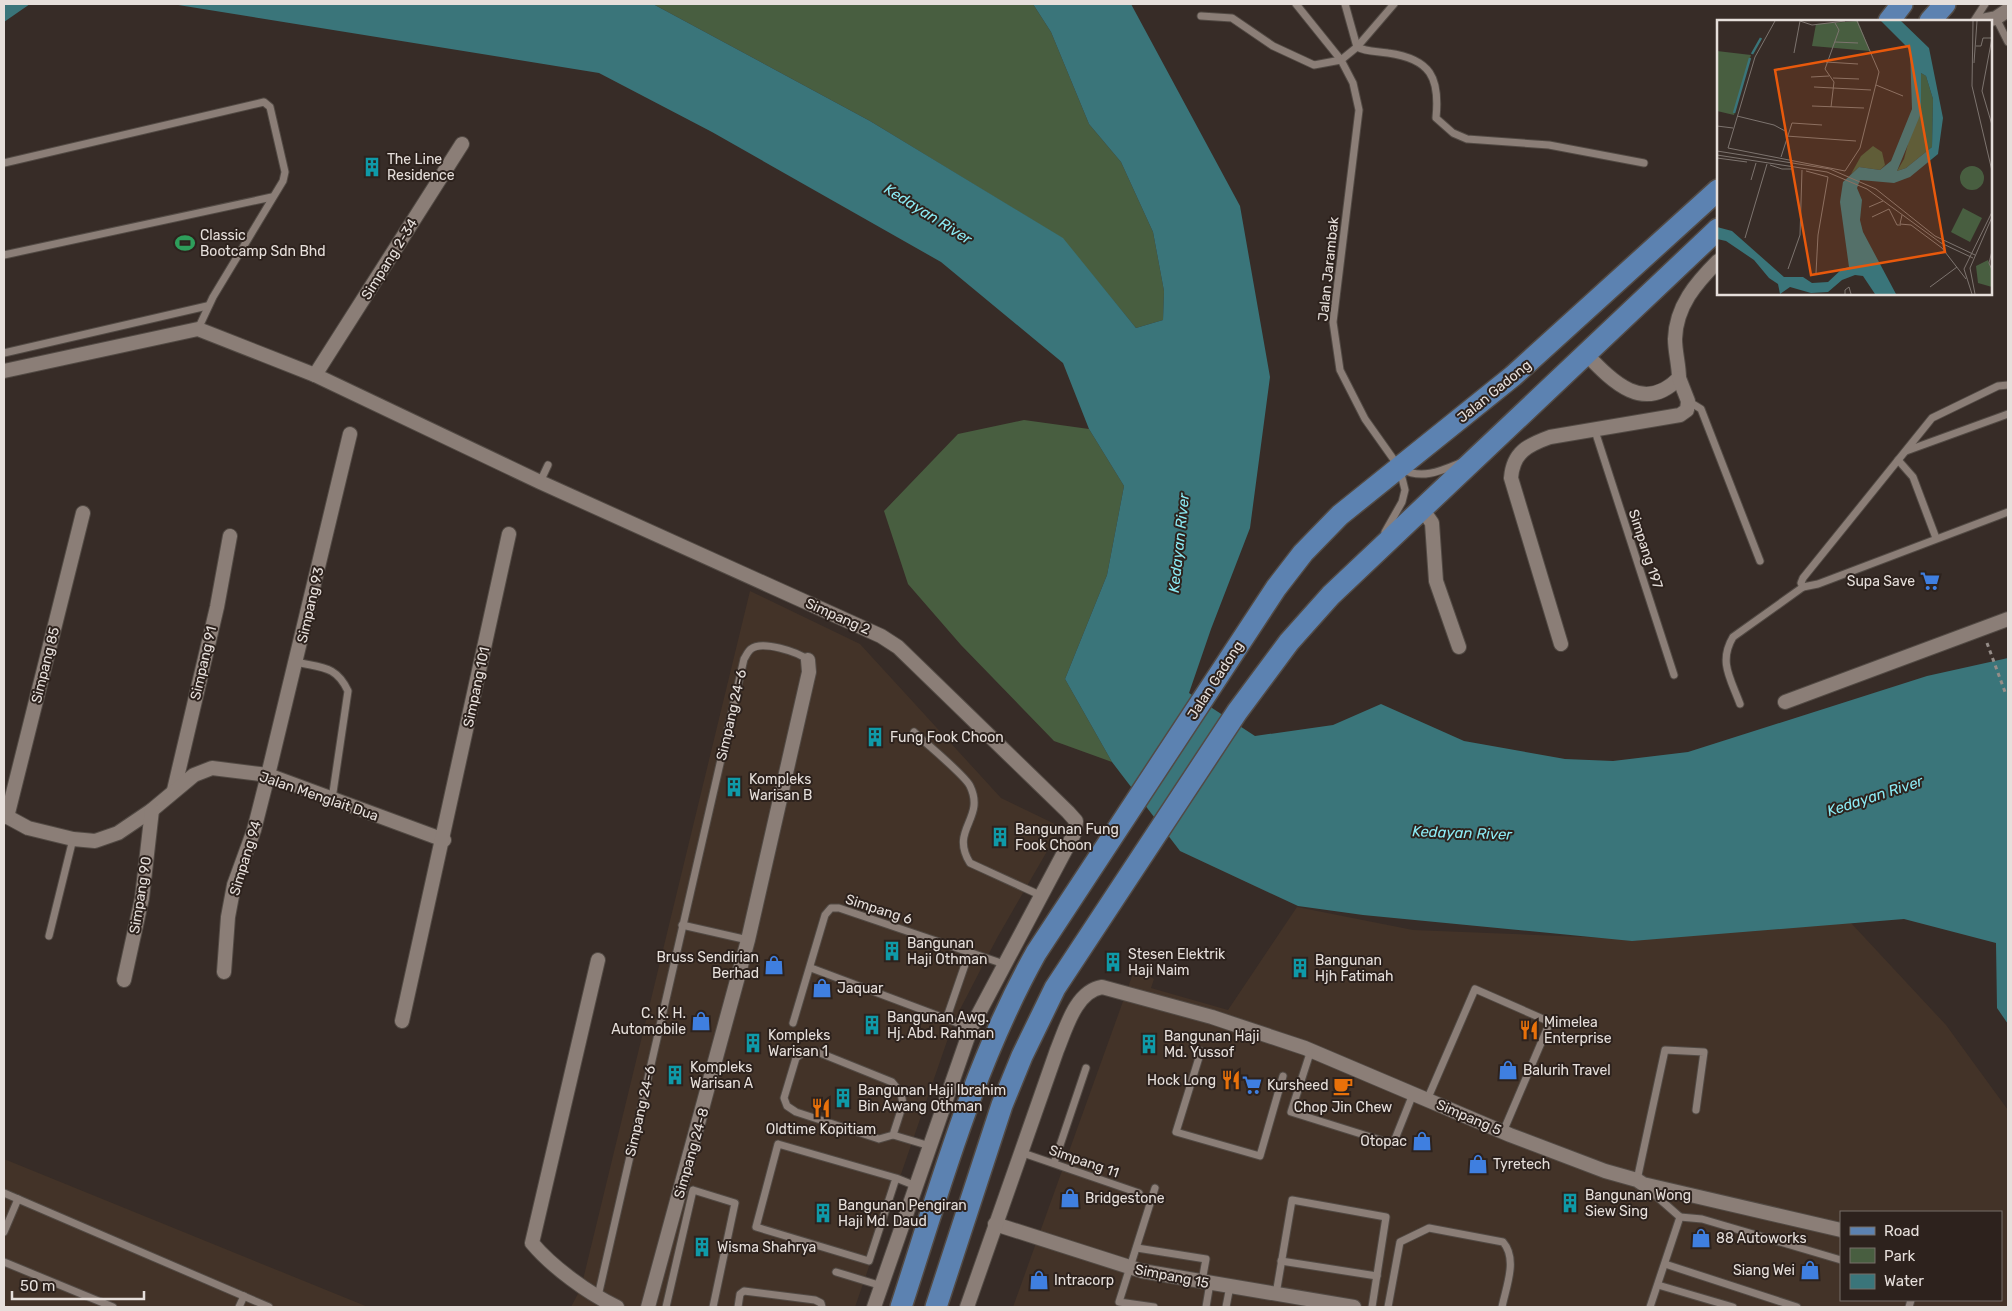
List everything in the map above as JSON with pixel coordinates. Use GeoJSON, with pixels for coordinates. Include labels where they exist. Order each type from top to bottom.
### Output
{"type":"FeatureCollection","features":[{"type":"Feature","properties":{"kind":"main road"},"geometry":{"type":"LineString","coordinates":[[1890,20],[1902,4]]}},
{"type":"Feature","properties":{"kind":"main road"},"geometry":{"type":"LineString","coordinates":[[1931,20],[1945,4]]}},
{"type":"Feature","properties":{"kind":"main road","name":"Jalan Gadong"},"geometry":{"type":"LineString","coordinates":[[901,1307],[970,1096],[1016,988],[1069,902],[1276,588],[1303,553],[1340,515],[1494,392],[1564,332],[1717,191]]}},
{"type":"Feature","properties":{"kind":"main road"},"geometry":{"type":"LineString","coordinates":[[936,1307],[1002,1105],[1022,1056],[1055,988],[1237,712],[1289,642],[1331,595],[1587,355],[1717,230]]}},
{"type":"Feature","properties":{"kind":"main road"},"geometry":{"type":"LineString","coordinates":[[1564,332],[1587,355]]}},
{"type":"Feature","properties":{"kind":"street"},"geometry":{"type":"LineString","coordinates":[[1986,20],[1996,18],[2008,10]]}},
{"type":"Feature","properties":{"kind":"street","name":"Simpang 2-34"},"geometry":{"type":"LineString","coordinates":[[315,375],[462,144]]}},
{"type":"Feature","properties":{"kind":"street"},"geometry":{"type":"LineString","coordinates":[[1561,644],[1511,478],[1512,466],[1517,455],[1530,445],[1550,437],[1680,415],[1687,410],[1688,401],[1679,378],[1679,358],[1675,340],[1683,303],[1717,262]]}},
{"type":"Feature","properties":{"kind":"street"},"geometry":{"type":"LineString","coordinates":[[4,371],[198,329],[315,375],[540,482]]}},
{"type":"Feature","properties":{"kind":"street"},"geometry":{"type":"LineString","coordinates":[[1587,355],[1608,376],[1626,389],[1641,394],[1655,393],[1669,388],[1679,378]]}},
{"type":"Feature","properties":{"kind":"street","name":"Simpang 93"},"geometry":{"type":"LineString","coordinates":[[268,775],[350,434]]}},
{"type":"Feature","properties":{"kind":"street","name":"Simpang 2"},"geometry":{"type":"LineString","coordinates":[[540,482],[887,639],[898,647],[1076,821],[1074,832],[1043,896]]}},
{"type":"Feature","properties":{"kind":"street"},"geometry":{"type":"LineString","coordinates":[[1422,510],[1432,523],[1436,581],[1459,648]]}},
{"type":"Feature","properties":{"kind":"street","name":"Simpang 85"},"geometry":{"type":"LineString","coordinates":[[6,816],[83,513]]}},
{"type":"Feature","properties":{"kind":"street","name":"Simpang 101"},"geometry":{"type":"LineString","coordinates":[[444,840],[509,534]]}},
{"type":"Feature","properties":{"kind":"street","name":"Simpang 91"},"geometry":{"type":"LineString","coordinates":[[174,790],[216,607],[230,536]]}},
{"type":"Feature","properties":{"kind":"street"},"geometry":{"type":"LineString","coordinates":[[1785,702],[2008,619]]}},
{"type":"Feature","properties":{"kind":"street","name":"Simpang 24-6"},"geometry":{"type":"LineString","coordinates":[[748,940],[809,672],[808,660]]}},
{"type":"Feature","properties":{"kind":"street","name":"Jalan Menglait Dua"},"geometry":{"type":"LineString","coordinates":[[6,816],[28,828],[73,839],[95,841],[118,834],[152,810],[194,775],[212,768],[268,775],[444,840]]}},
{"type":"Feature","properties":{"kind":"street","name":"Simpang 94"},"geometry":{"type":"LineString","coordinates":[[224,972],[228,917],[234,885],[254,830],[268,775]]}},
{"type":"Feature","properties":{"kind":"street","name":"Simpang 90"},"geometry":{"type":"LineString","coordinates":[[124,980],[142,898],[152,810]]}},
{"type":"Feature","properties":{"kind":"street"},"geometry":{"type":"LineString","coordinates":[[402,1021],[444,840]]}},
{"type":"Feature","properties":{"kind":"street"},"geometry":{"type":"LineString","coordinates":[[874,1307],[972,1028],[1004,964],[1043,896]]}},
{"type":"Feature","properties":{"kind":"street","name":"Simpang 24-8"},"geometry":{"type":"LineString","coordinates":[[648,1307],[748,940]]}},
{"type":"Feature","properties":{"kind":"street"},"geometry":{"type":"LineString","coordinates":[[598,960],[532,1243],[542,1256],[607,1303]]}},
{"type":"Feature","properties":{"kind":"street","name":"Simpang 5"},"geometry":{"type":"LineString","coordinates":[[1020,1152],[1069,1021],[1083,996],[1091,989],[1102,987],[1212,1017],[1311,1050],[1503,1132],[1640,1182],[1840,1230]]}},
{"type":"Feature","properties":{"kind":"street"},"geometry":{"type":"LineString","coordinates":[[967,1307],[1020,1152]]}},
{"type":"Feature","properties":{"kind":"street","name":"Simpang 15"},"geometry":{"type":"LineString","coordinates":[[995,1224],[1131,1268],[1354,1307]]}},
{"type":"Feature","properties":{"kind":"lane","name":"Jalan Jarambak"},"geometry":{"type":"LineString","coordinates":[[1296,4],[1341,60],[1353,83],[1359,110],[1333,322],[1340,370],[1365,419],[1399,467],[1404,490],[1402,502],[1371,557]]}},
{"type":"Feature","properties":{"kind":"lane"},"geometry":{"type":"LineString","coordinates":[[1345,4],[1357,47]]}},
{"type":"Feature","properties":{"kind":"lane"},"geometry":{"type":"LineString","coordinates":[[1201,16],[1232,18],[1274,46],[1314,65],[1341,60],[1357,47],[1394,4]]}},
{"type":"Feature","properties":{"kind":"lane"},"geometry":{"type":"LineString","coordinates":[[1975,20],[1985,4]]}},
{"type":"Feature","properties":{"kind":"lane"},"geometry":{"type":"LineString","coordinates":[[1996,18],[2008,42]]}},
{"type":"Feature","properties":{"kind":"lane"},"geometry":{"type":"LineString","coordinates":[[1357,47],[1366,51],[1389,53],[1412,59],[1425,67],[1434,79],[1438,96],[1436,118],[1453,133],[1467,138],[1549,145],[1644,163]]}},
{"type":"Feature","properties":{"kind":"lane"},"geometry":{"type":"LineString","coordinates":[[4,163],[264,102],[270,107],[285,172],[283,181],[207,306],[198,329]]}},
{"type":"Feature","properties":{"kind":"lane"},"geometry":{"type":"LineString","coordinates":[[4,255],[272,197]]}},
{"type":"Feature","properties":{"kind":"lane"},"geometry":{"type":"LineString","coordinates":[[4,354],[207,306]]}},
{"type":"Feature","properties":{"kind":"lane"},"geometry":{"type":"LineString","coordinates":[[1803,587],[1801,583],[1803,578],[1925,425],[1940,413],[1998,386],[2008,384]]}},
{"type":"Feature","properties":{"kind":"lane"},"geometry":{"type":"LineString","coordinates":[[1688,401],[1701,409],[1760,561]]}},
{"type":"Feature","properties":{"kind":"lane"},"geometry":{"type":"LineString","coordinates":[[1906,451],[2008,414]]}},
{"type":"Feature","properties":{"kind":"lane","name":"Simpang 197"},"geometry":{"type":"LineString","coordinates":[[1595,430],[1674,675]]}},
{"type":"Feature","properties":{"kind":"lane"},"geometry":{"type":"LineString","coordinates":[[1399,467],[1414,475],[1422,476],[1483,453]]}},
{"type":"Feature","properties":{"kind":"lane"},"geometry":{"type":"LineString","coordinates":[[1898,460],[1913,477],[1936,538]]}},
{"type":"Feature","properties":{"kind":"lane"},"geometry":{"type":"LineString","coordinates":[[540,482],[548,465]]}},
{"type":"Feature","properties":{"kind":"lane"},"geometry":{"type":"LineString","coordinates":[[1740,704],[1724,661],[1726,648],[1732,636],[1803,587],[1818,584],[2008,512]]}},
{"type":"Feature","properties":{"kind":"lane","name":"Simpang 24-6"},"geometry":{"type":"LineString","coordinates":[[607,1303],[682,925],[744,659],[750,649],[761,645],[799,653],[808,660]]}},
{"type":"Feature","properties":{"kind":"lane"},"geometry":{"type":"LineString","coordinates":[[296,662],[335,671],[343,680],[348,691],[332,800]]}},
{"type":"Feature","properties":{"kind":"lane"},"geometry":{"type":"LineString","coordinates":[[914,732],[969,784],[974,797],[974,809],[962,841],[963,852],[970,863],[1043,896]]}},
{"type":"Feature","properties":{"kind":"lane"},"geometry":{"type":"LineString","coordinates":[[49,936],[73,839]]}},
{"type":"Feature","properties":{"kind":"lane","name":"Simpang 6"},"geometry":{"type":"LineString","coordinates":[[811,968],[825,915],[831,908],[839,908],[1004,964]]}},
{"type":"Feature","properties":{"kind":"lane"},"geometry":{"type":"LineString","coordinates":[[682,925],[748,940]]}},
{"type":"Feature","properties":{"kind":"lane"},"geometry":{"type":"LineString","coordinates":[[947,1018],[969,952]]}},
{"type":"Feature","properties":{"kind":"lane"},"geometry":{"type":"LineString","coordinates":[[793,1024],[811,968],[972,1028]]}},
{"type":"Feature","properties":{"kind":"lane"},"geometry":{"type":"LineString","coordinates":[[1428,1100],[1476,989],[1550,1022],[1503,1132]]}},
{"type":"Feature","properties":{"kind":"lane"},"geometry":{"type":"LineString","coordinates":[[1311,1050],[1291,1112],[1393,1144],[1413,1094]]}},
{"type":"Feature","properties":{"kind":"lane"},"geometry":{"type":"LineString","coordinates":[[1696,1110],[1704,1052],[1665,1050],[1640,1182],[1680,1217],[1702,1219],[1840,1260]]}},
{"type":"Feature","properties":{"kind":"lane"},"geometry":{"type":"LineString","coordinates":[[892,1135],[903,1104],[901,1093],[892,1082],[815,1051],[804,1052],[796,1058],[784,1098],[788,1106],[796,1112],[879,1139],[892,1135],[930,1146]]}},
{"type":"Feature","properties":{"kind":"lane"},"geometry":{"type":"LineString","coordinates":[[1201,1051],[1176,1132],[1260,1156],[1283,1076]]}},
{"type":"Feature","properties":{"kind":"lane"},"geometry":{"type":"LineString","coordinates":[[1054,1164],[1086,1068]]}},
{"type":"Feature","properties":{"kind":"lane"},"geometry":{"type":"LineString","coordinates":[[896,1178],[869,1261],[756,1227],[778,1144],[896,1178],[916,1186]]}},
{"type":"Feature","properties":{"kind":"lane","name":"Simpang 11"},"geometry":{"type":"LineString","coordinates":[[1020,1152],[1139,1194]]}},
{"type":"Feature","properties":{"kind":"lane"},"geometry":{"type":"LineString","coordinates":[[1154,1307],[1119,1302],[1156,1188]]}},
{"type":"Feature","properties":{"kind":"lane"},"geometry":{"type":"LineString","coordinates":[[666,1307],[693,1190],[735,1203],[713,1307]]}},
{"type":"Feature","properties":{"kind":"lane"},"geometry":{"type":"LineString","coordinates":[[4,1193],[269,1307]]}},
{"type":"Feature","properties":{"kind":"lane"},"geometry":{"type":"LineString","coordinates":[[4,1232],[18,1199]]}},
{"type":"Feature","properties":{"kind":"lane"},"geometry":{"type":"LineString","coordinates":[[1276,1294],[1292,1200],[1386,1217],[1372,1307]]}},
{"type":"Feature","properties":{"kind":"lane"},"geometry":{"type":"LineString","coordinates":[[1650,1307],[1680,1217]]}},
{"type":"Feature","properties":{"kind":"lane"},"geometry":{"type":"LineString","coordinates":[[1388,1307],[1400,1242],[1429,1228],[1503,1242],[1509,1249],[1511,1258],[1502,1307]]}},
{"type":"Feature","properties":{"kind":"lane"},"geometry":{"type":"LineString","coordinates":[[1137,1248],[1206,1260],[1206,1307]]}},
{"type":"Feature","properties":{"kind":"lane"},"geometry":{"type":"LineString","coordinates":[[1281,1261],[1377,1276]]}},
{"type":"Feature","properties":{"kind":"lane"},"geometry":{"type":"LineString","coordinates":[[4,1262],[113,1307]]}},
{"type":"Feature","properties":{"kind":"lane"},"geometry":{"type":"LineString","coordinates":[[1665,1264],[1797,1307]]}},
{"type":"Feature","properties":{"kind":"lane"},"geometry":{"type":"LineString","coordinates":[[836,1272],[882,1286]]}},
{"type":"Feature","properties":{"kind":"lane"},"geometry":{"type":"LineString","coordinates":[[1658,1285],[1733,1307]]}},
{"type":"Feature","properties":{"kind":"lane"},"geometry":{"type":"LineString","coordinates":[[1226,1307],[1230,1286]]}},
{"type":"Feature","properties":{"kind":"lane"},"geometry":{"type":"LineString","coordinates":[[738,1307],[740,1294],[744,1291],[815,1300],[821,1303],[822,1307]]}},
{"type":"Feature","properties":{"kind":"lane"},"geometry":{"type":"LineString","coordinates":[[239,1307],[244,1296]]}},
{"type":"Feature","properties":{"kind":"path"},"geometry":{"type":"LineString","coordinates":[[1981,629],[2005,692]]}},
{"type":"Feature","properties":{"kind":"shaded area"},"geometry":{"type":"Polygon","coordinates":[[[750,591],[860,644],[1001,798],[1061,827],[997,938],[954,1021],[855,1307],[571,1307],[581,1288],[750,591]]]}},
{"type":"Feature","properties":{"kind":"shaded area"},"geometry":{"type":"Polygon","coordinates":[[[1297,907],[1413,930],[1609,938],[1851,923],[1946,1025],[2008,1110],[2008,1307],[1013,1307],[1135,968],[1154,979],[1151,988],[1228,1010],[1297,907]]]}},
{"type":"Feature","properties":{"kind":"shaded area"},"geometry":{"type":"Polygon","coordinates":[[[4,1159],[368,1307],[4,1307],[4,1159]]]}},
{"type":"Feature","properties":{"kind":"green space"},"geometry":{"type":"Polygon","coordinates":[[[653,4],[1033,4],[1051,32],[1089,124],[1121,162],[1153,232],[1164,291],[1163,320],[1136,328],[1062,238],[870,121],[653,4]]]}},
{"type":"Feature","properties":{"kind":"green space"},"geometry":{"type":"Polygon","coordinates":[[[1024,420],[1089,429],[1124,486],[1107,575],[1065,679],[1112,762],[1054,741],[961,645],[908,584],[884,511],[958,434],[1024,420]]]}},
{"type":"Feature","properties":{"kind":"water"},"geometry":{"type":"Polygon","coordinates":[[[4,4],[30,4],[4,22],[4,4]]]}},
{"type":"Feature","properties":{"kind":"water","name":"Kedayan River"},"geometry":{"type":"Polygon","coordinates":[[[172,4],[653,4],[870,121],[1063,238],[1136,328],[1163,320],[1164,291],[1153,232],[1121,162],[1089,124],[1051,32],[1033,4],[1131,4],[1240,206],[1270,377],[1250,528],[1211,629],[1189,693],[1255,736],[1333,725],[1381,704],[1464,741],[1565,759],[1613,761],[1688,752],[1927,676],[2008,658],[2008,1024],[1997,1008],[1996,943],[1904,919],[1632,941],[1363,915],[1298,906],[1180,851],[1112,762],[1065,679],[1107,575],[1124,486],[1089,429],[1063,363],[941,262],[712,132],[599,73],[172,4]]]}},
{"type":"Feature","properties":{"kind":"place","name":"The Line Residence"},"geometry":{"type":"Point","coordinates":[372,167]}},
{"type":"Feature","properties":{"kind":"place","name":"Classic Bootcamp Sdn Bhd"},"geometry":{"type":"Point","coordinates":[185,243]}},
{"type":"Feature","properties":{"kind":"place","name":"Supa Save"},"geometry":{"type":"Point","coordinates":[1930,581]}},
{"type":"Feature","properties":{"kind":"place","name":"Fung Fook Choon"},"geometry":{"type":"Point","coordinates":[875,737]}},
{"type":"Feature","properties":{"kind":"place","name":"Kompleks Warisan B"},"geometry":{"type":"Point","coordinates":[734,787]}},
{"type":"Feature","properties":{"kind":"place","name":"Bangunan Fung Fook Choon"},"geometry":{"type":"Point","coordinates":[1000,837]}},
{"type":"Feature","properties":{"kind":"place","name":"Bangunan Haji Othman"},"geometry":{"type":"Point","coordinates":[892,951]}},
{"type":"Feature","properties":{"kind":"place","name":"Stesen Elektrik Haji Naim"},"geometry":{"type":"Point","coordinates":[1113,962]}},
{"type":"Feature","properties":{"kind":"place","name":"Bruss Sendirian Berhad"},"geometry":{"type":"Point","coordinates":[774,965]}},
{"type":"Feature","properties":{"kind":"place","name":"Bangunan Hjh Fatimah"},"geometry":{"type":"Point","coordinates":[1300,968]}},
{"type":"Feature","properties":{"kind":"place","name":"Jaquar"},"geometry":{"type":"Point","coordinates":[822,988]}},
{"type":"Feature","properties":{"kind":"place","name":"C. K. H. Automobile"},"geometry":{"type":"Point","coordinates":[701,1021]}},
{"type":"Feature","properties":{"kind":"place","name":"Bangunan Awg. Hj. Abd. Rahman"},"geometry":{"type":"Point","coordinates":[872,1025]}},
{"type":"Feature","properties":{"kind":"place","name":"Mimelea Enterprise"},"geometry":{"type":"Point","coordinates":[1529,1030]}},
{"type":"Feature","properties":{"kind":"place","name":"Kompleks Warisan 1"},"geometry":{"type":"Point","coordinates":[753,1043]}},
{"type":"Feature","properties":{"kind":"place","name":"Bangunan Haji Md. Yussof"},"geometry":{"type":"Point","coordinates":[1149,1044]}},
{"type":"Feature","properties":{"kind":"place","name":"Balurih Travel"},"geometry":{"type":"Point","coordinates":[1508,1070]}},
{"type":"Feature","properties":{"kind":"place","name":"Kompleks Warisan A"},"geometry":{"type":"Point","coordinates":[675,1075]}},
{"type":"Feature","properties":{"kind":"place","name":"Hock Long"},"geometry":{"type":"Point","coordinates":[1231,1080]}},
{"type":"Feature","properties":{"kind":"place","name":"Kursheed"},"geometry":{"type":"Point","coordinates":[1252,1085]}},
{"type":"Feature","properties":{"kind":"place","name":"Chop Jin Chew"},"geometry":{"type":"Point","coordinates":[1343,1086]}},
{"type":"Feature","properties":{"kind":"place","name":"Bangunan Haji Ibrahim Bin Awang Othman"},"geometry":{"type":"Point","coordinates":[843,1098]}},
{"type":"Feature","properties":{"kind":"place","name":"Oldtime Kopitiam"},"geometry":{"type":"Point","coordinates":[821,1108]}},
{"type":"Feature","properties":{"kind":"place","name":"Otopac"},"geometry":{"type":"Point","coordinates":[1422,1141]}},
{"type":"Feature","properties":{"kind":"place","name":"Tyretech"},"geometry":{"type":"Point","coordinates":[1478,1164]}},
{"type":"Feature","properties":{"kind":"place","name":"Bridgestone"},"geometry":{"type":"Point","coordinates":[1070,1198]}},
{"type":"Feature","properties":{"kind":"place","name":"Bangunan Wong Siew Sing"},"geometry":{"type":"Point","coordinates":[1570,1203]}},
{"type":"Feature","properties":{"kind":"place","name":"Bangunan Pengiran Haji Md. Daud"},"geometry":{"type":"Point","coordinates":[823,1213]}},
{"type":"Feature","properties":{"kind":"place","name":"88 Autoworks"},"geometry":{"type":"Point","coordinates":[1701,1238]}},
{"type":"Feature","properties":{"kind":"place","name":"Wisma Shahrya"},"geometry":{"type":"Point","coordinates":[702,1247]}},
{"type":"Feature","properties":{"kind":"place","name":"Siang Wei"},"geometry":{"type":"Point","coordinates":[1810,1270]}},
{"type":"Feature","properties":{"kind":"place","name":"Intracorp"},"geometry":{"type":"Point","coordinates":[1039,1280]}}]}
